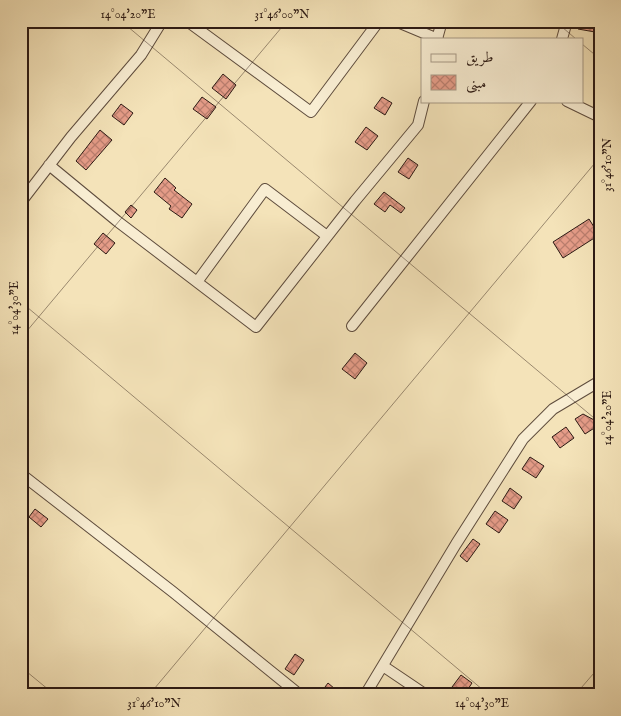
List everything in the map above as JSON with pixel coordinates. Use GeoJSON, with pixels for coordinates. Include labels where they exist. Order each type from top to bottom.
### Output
{"type":"FeatureCollection","features":[{"type":"Feature","properties":{"kind":"street"},"geometry":{"type":"LineString","coordinates":[[21,202],[49,165],[141,55],[162,21]]}},
{"type":"Feature","properties":{"kind":"street"},"geometry":{"type":"LineString","coordinates":[[188,21],[311,112],[379,21]]}},
{"type":"Feature","properties":{"kind":"street"},"geometry":{"type":"LineString","coordinates":[[395,21],[436,38]]}},
{"type":"Feature","properties":{"kind":"street"},"geometry":{"type":"LineString","coordinates":[[438,38],[442,21]]}},
{"type":"Feature","properties":{"kind":"street"},"geometry":{"type":"LineString","coordinates":[[562,38],[567,21]]}},
{"type":"Feature","properties":{"kind":"street"},"geometry":{"type":"LineString","coordinates":[[49,165],[256,327],[327,236],[418,125],[424,102]]}},
{"type":"Feature","properties":{"kind":"street"},"geometry":{"type":"LineString","coordinates":[[352,326],[530,102]]}},
{"type":"Feature","properties":{"kind":"street"},"geometry":{"type":"LineString","coordinates":[[569,102],[600,117]]}},
{"type":"Feature","properties":{"kind":"street"},"geometry":{"type":"LineString","coordinates":[[197,282],[265,189],[327,236]]}},
{"type":"Feature","properties":{"kind":"street"},"geometry":{"type":"LineString","coordinates":[[365,695],[456,544],[523,439],[553,409],[600,381]]}},
{"type":"Feature","properties":{"kind":"street"},"geometry":{"type":"LineString","coordinates":[[21,474],[173,592],[300,695]]}},
{"type":"Feature","properties":{"kind":"street"},"geometry":{"type":"LineString","coordinates":[[382,666],[426,695]]}},
{"type":"Feature","properties":{"kind":"building"},"geometry":{"type":"Polygon","coordinates":[[[579,21],[597,21],[595,32],[578,29],[579,21]]]}},
{"type":"Feature","properties":{"kind":"building"},"geometry":{"type":"Polygon","coordinates":[[[223,74],[236,85],[226,99],[212,88],[223,74]]]}},
{"type":"Feature","properties":{"kind":"building"},"geometry":{"type":"Polygon","coordinates":[[[202,97],[216,107],[207,119],[193,109],[202,97]]]}},
{"type":"Feature","properties":{"kind":"building"},"geometry":{"type":"Polygon","coordinates":[[[382,97],[392,103],[385,115],[374,108],[382,97]]]}},
{"type":"Feature","properties":{"kind":"building"},"geometry":{"type":"Polygon","coordinates":[[[121,104],[133,113],[124,125],[112,116],[121,104]]]}},
{"type":"Feature","properties":{"kind":"building"},"geometry":{"type":"Polygon","coordinates":[[[366,127],[378,136],[367,150],[355,142],[366,127]]]}},
{"type":"Feature","properties":{"kind":"building"},"geometry":{"type":"Polygon","coordinates":[[[100,130],[112,140],[86,170],[76,161],[100,130]]]}},
{"type":"Feature","properties":{"kind":"building"},"geometry":{"type":"Polygon","coordinates":[[[408,158],[418,165],[409,179],[398,172],[408,158]]]}},
{"type":"Feature","properties":{"kind":"building"},"geometry":{"type":"Polygon","coordinates":[[[165,178],[176,188],[174,190],[192,204],[182,218],[169,209],[171,206],[154,192],[165,178]]]}},
{"type":"Feature","properties":{"kind":"building"},"geometry":{"type":"Polygon","coordinates":[[[384,192],[405,208],[401,213],[390,205],[385,212],[374,204],[384,192]]]}},
{"type":"Feature","properties":{"kind":"building"},"geometry":{"type":"Polygon","coordinates":[[[131,205],[137,210],[131,218],[125,212],[131,205]]]}},
{"type":"Feature","properties":{"kind":"building"},"geometry":{"type":"Polygon","coordinates":[[[589,219],[599,235],[563,258],[553,242],[589,219]]]}},
{"type":"Feature","properties":{"kind":"building"},"geometry":{"type":"Polygon","coordinates":[[[103,233],[115,243],[106,254],[94,244],[103,233]]]}},
{"type":"Feature","properties":{"kind":"building"},"geometry":{"type":"Polygon","coordinates":[[[355,353],[367,363],[355,379],[342,369],[355,353]]]}},
{"type":"Feature","properties":{"kind":"building"},"geometry":{"type":"Polygon","coordinates":[[[583,414],[596,421],[599,425],[585,434],[575,419],[583,414]]]}},
{"type":"Feature","properties":{"kind":"building"},"geometry":{"type":"Polygon","coordinates":[[[566,427],[574,438],[560,448],[552,437],[566,427]]]}},
{"type":"Feature","properties":{"kind":"building"},"geometry":{"type":"Polygon","coordinates":[[[530,457],[544,466],[536,478],[522,469],[530,457]]]}},
{"type":"Feature","properties":{"kind":"building"},"geometry":{"type":"Polygon","coordinates":[[[510,488],[522,497],[514,509],[502,501],[510,488]]]}},
{"type":"Feature","properties":{"kind":"building"},"geometry":{"type":"Polygon","coordinates":[[[35,509],[48,519],[41,527],[29,517],[35,509]]]}},
{"type":"Feature","properties":{"kind":"building"},"geometry":{"type":"Polygon","coordinates":[[[495,511],[508,520],[499,533],[486,524],[495,511]]]}},
{"type":"Feature","properties":{"kind":"building"},"geometry":{"type":"Polygon","coordinates":[[[473,539],[480,544],[467,562],[460,556],[473,539]]]}},
{"type":"Feature","properties":{"kind":"building"},"geometry":{"type":"Polygon","coordinates":[[[295,654],[304,660],[294,675],[285,669],[295,654]]]}},
{"type":"Feature","properties":{"kind":"building"},"geometry":{"type":"Polygon","coordinates":[[[461,675],[472,683],[464,695],[453,695],[449,691],[461,675]]]}},
{"type":"Feature","properties":{"kind":"building"},"geometry":{"type":"Polygon","coordinates":[[[328,683],[342,695],[319,695],[328,683]]]}}]}
